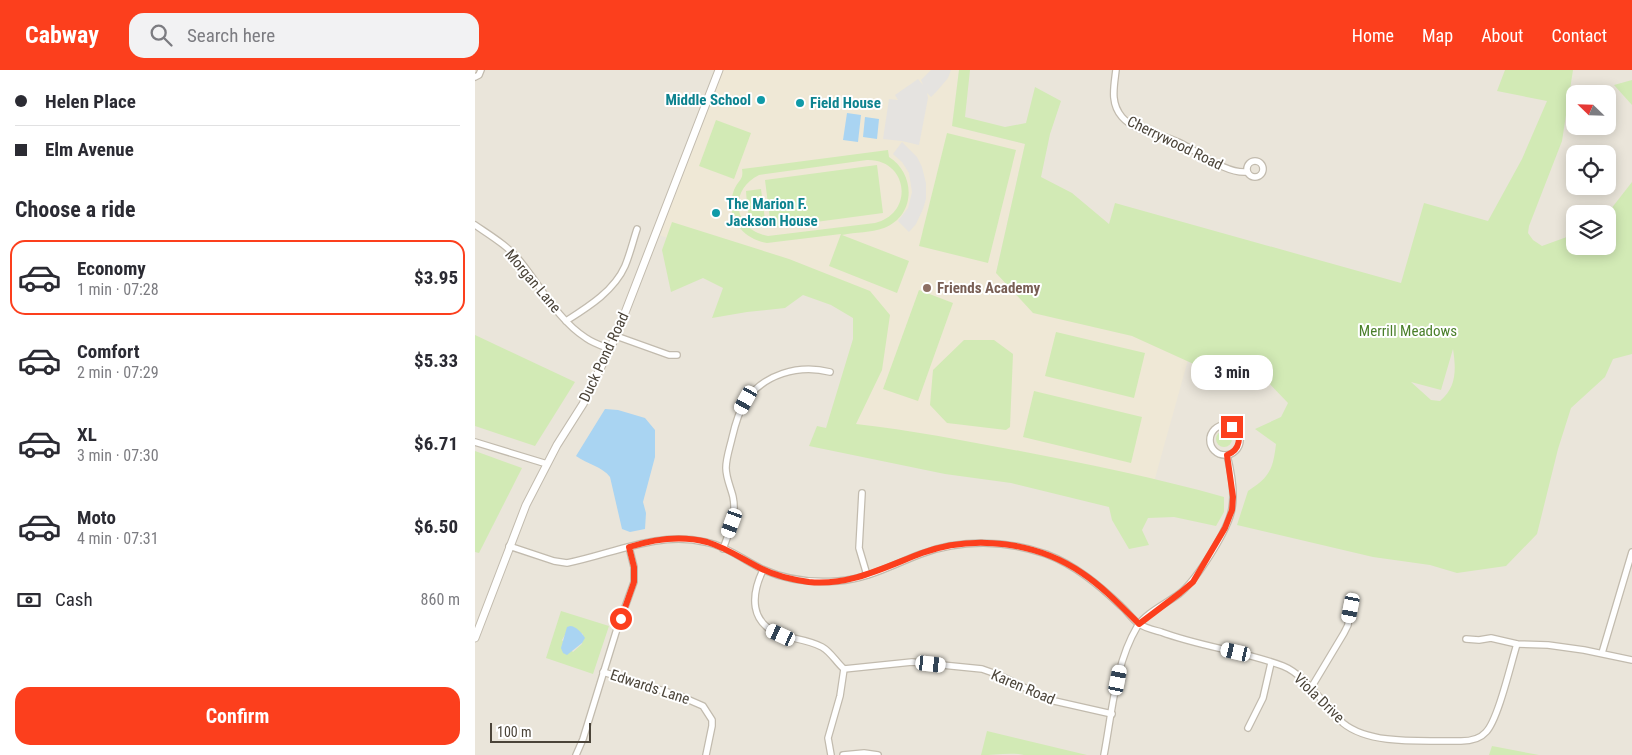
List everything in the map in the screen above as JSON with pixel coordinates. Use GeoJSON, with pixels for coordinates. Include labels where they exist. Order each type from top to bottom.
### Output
{"type":"FeatureCollection","features":[{"type":"Feature","properties":{"kind":"street"},"geometry":{"type":"LineString","coordinates":[[475,77],[479,75],[481,70]]}},
{"type":"Feature","properties":{"kind":"street","name":"Duck Pond Road"},"geometry":{"type":"LineString","coordinates":[[475,638],[526,505],[547,464],[583,404],[611,349],[719,70]]}},
{"type":"Feature","properties":{"kind":"street","name":"Cherrywood Road"},"geometry":{"type":"LineString","coordinates":[[1116,70],[1113,97],[1124,119],[1148,132],[1176,140],[1232,170],[1247,172]]}},
{"type":"Feature","properties":{"kind":"street","name":"Morgan Lane"},"geometry":{"type":"LineString","coordinates":[[475,225],[503,244],[520,261],[566,320],[586,339],[611,349]]}},
{"type":"Feature","properties":{"kind":"street","name":"Morgan Lane"},"geometry":{"type":"LineString","coordinates":[[566,320],[589,306],[610,288],[624,268],[637,229]]}},
{"type":"Feature","properties":{"kind":"street"},"geometry":{"type":"LineString","coordinates":[[616,336],[669,355],[677,355]]}},
{"type":"Feature","properties":{"kind":"street"},"geometry":{"type":"LineString","coordinates":[[723,549],[735,513],[726,466],[736,420],[746,400],[766,381],[789,372],[820,369],[830,372]]}},
{"type":"Feature","properties":{"kind":"street"},"geometry":{"type":"LineString","coordinates":[[1223,425],[1232,427],[1239,434],[1240,439],[1237,448],[1227,455],[1215,451],[1210,443],[1211,433],[1214,429],[1223,425]]}},
{"type":"Feature","properties":{"kind":"street"},"geometry":{"type":"LineString","coordinates":[[475,442],[547,464]]}},
{"type":"Feature","properties":{"kind":"street"},"geometry":{"type":"LineString","coordinates":[[1104,755],[1125,652],[1139,624],[1193,582],[1225,528],[1232,510],[1233,497],[1227,455]]}},
{"type":"Feature","properties":{"kind":"street"},"geometry":{"type":"LineString","coordinates":[[862,493],[859,548],[867,575]]}},
{"type":"Feature","properties":{"kind":"street","name":"Viola Drive"},"geometry":{"type":"LineString","coordinates":[[509,546],[567,563],[658,540],[676,538],[704,541],[738,556],[763,570],[792,579],[811,582],[842,581],[867,575],[923,553],[946,547],[987,543],[1017,546],[1045,554],[1081,572],[1108,594],[1139,624],[1181,640],[1254,656],[1289,669],[1311,688],[1343,722],[1355,731],[1370,737],[1386,739],[1472,740],[1483,736],[1493,724],[1517,644]]}},
{"type":"Feature","properties":{"kind":"street"},"geometry":{"type":"LineString","coordinates":[[575,755],[583,739],[603,672],[634,582],[634,567],[629,547]]}},
{"type":"Feature","properties":{"kind":"street"},"geometry":{"type":"LineString","coordinates":[[1602,653],[1632,552]]}},
{"type":"Feature","properties":{"kind":"street"},"geometry":{"type":"LineString","coordinates":[[763,570],[754,594],[754,606],[758,617],[771,630],[781,635],[806,641],[822,648],[844,669],[840,696],[828,738],[831,755]]}},
{"type":"Feature","properties":{"kind":"street"},"geometry":{"type":"LineString","coordinates":[[1311,688],[1348,625],[1351,601]]}},
{"type":"Feature","properties":{"kind":"street"},"geometry":{"type":"LineString","coordinates":[[1466,639],[1479,640],[1491,638],[1517,644],[1548,645],[1602,653],[1632,660]]}},
{"type":"Feature","properties":{"kind":"street","name":"Karen Road"},"geometry":{"type":"LineString","coordinates":[[844,669],[912,662],[982,669],[1050,700],[1111,714]]}},
{"type":"Feature","properties":{"kind":"street"},"geometry":{"type":"LineString","coordinates":[[1248,728],[1263,698],[1271,663]]}},
{"type":"Feature","properties":{"kind":"street","name":"Edwards Lane"},"geometry":{"type":"LineString","coordinates":[[603,672],[680,696],[703,706],[712,720],[713,726],[706,755]]}},
{"type":"Feature","properties":{"kind":"street"},"geometry":{"type":"LineString","coordinates":[[843,755],[865,753],[878,755]]}},
{"type":"Feature","properties":{"kind":"shaded area"},"geometry":{"type":"Polygon","coordinates":[[[475,70],[1632,70],[1632,755],[475,755],[475,70]]]}},
{"type":"Feature","properties":{"kind":"shaded area","name":"Friends Academy"},"geometry":{"type":"Polygon","coordinates":[[[721,70],[959,70],[952,126],[1025,144],[996,273],[1193,342],[1147,507],[823,444],[856,340],[858,303],[659,235],[721,70]]]}},
{"type":"Feature","properties":{"kind":"shaded area"},"geometry":{"type":"Polygon","coordinates":[[[931,70],[951,70],[948,78],[931,97],[927,93],[928,98],[919,145],[883,139],[889,99],[898,100],[895,95],[918,79],[923,85],[921,80],[931,70]]]}},
{"type":"Feature","properties":{"kind":"shaded area"},"geometry":{"type":"Polygon","coordinates":[[[902,142],[917,157],[926,183],[926,199],[923,209],[916,224],[909,232],[898,221],[908,208],[912,192],[909,173],[902,162],[893,154],[902,142]]]}},
{"type":"Feature","properties":{"kind":"green space","name":"Merrill Meadows"},"geometry":{"type":"Polygon","coordinates":[[[959,70],[970,70],[965,117],[1005,127],[1026,123],[1035,87],[1061,101],[1050,134],[1041,177],[1072,193],[1109,224],[1115,203],[1401,283],[1424,203],[1488,221],[1522,159],[1547,101],[1497,91],[1505,70],[1573,70],[1571,85],[1566,85],[1566,115],[1562,141],[1528,233],[1533,240],[1542,246],[1566,237],[1566,255],[1616,255],[1616,205],[1614,205],[1632,182],[1632,354],[1613,359],[1605,377],[1571,408],[1558,449],[1537,534],[1506,566],[1457,573],[1430,565],[1373,557],[1237,525],[1248,491],[1266,477],[1272,466],[1275,453],[1276,444],[1255,429],[1281,417],[1288,403],[1266,380],[1198,366],[1132,336],[1033,313],[996,273],[1025,144],[952,126],[959,70]],[[1453,349],[1441,390],[1411,382],[1431,400],[1440,401],[1450,390],[1455,371],[1453,349]]]}},
{"type":"Feature","properties":{"kind":"green space"},"geometry":{"type":"Polygon","coordinates":[[[1632,80],[1632,105],[1616,85],[1614,85],[1632,80]]]}},
{"type":"Feature","properties":{"kind":"green space"},"geometry":{"type":"Polygon","coordinates":[[[716,120],[751,133],[734,179],[699,166],[716,120]]]}},
{"type":"Feature","properties":{"kind":"green space"},"geometry":{"type":"Polygon","coordinates":[[[947,133],[1016,150],[988,263],[919,246],[947,133]]]}},
{"type":"Feature","properties":{"kind":"green space"},"geometry":{"type":"Polygon","coordinates":[[[888,150],[889,157],[898,164],[908,184],[907,205],[895,222],[884,228],[842,235],[909,261],[897,293],[829,266],[841,234],[767,243],[750,237],[737,225],[731,209],[734,190],[741,178],[742,169],[888,150]],[[867,160],[759,175],[742,190],[739,199],[739,209],[742,218],[747,226],[756,232],[768,236],[875,223],[888,217],[896,209],[901,198],[901,187],[898,177],[891,168],[881,162],[867,160]]]}},
{"type":"Feature","properties":{"kind":"green space"},"geometry":{"type":"Polygon","coordinates":[[[877,165],[883,213],[771,228],[765,180],[877,165]]]}},
{"type":"Feature","properties":{"kind":"green space"},"geometry":{"type":"Polygon","coordinates":[[[761,189],[765,220],[749,222],[748,210],[745,210],[745,205],[747,204],[746,191],[761,189]]]}},
{"type":"Feature","properties":{"kind":"green space"},"geometry":{"type":"Polygon","coordinates":[[[672,222],[789,259],[870,291],[890,315],[882,370],[856,424],[897,429],[1071,461],[1199,490],[1224,497],[1224,512],[1216,526],[1174,517],[1148,518],[1142,530],[1149,545],[1129,549],[1112,520],[1109,507],[1011,483],[945,474],[809,446],[817,426],[826,428],[853,339],[853,318],[831,305],[803,295],[785,308],[712,318],[723,288],[703,278],[671,292],[662,250],[672,222]]]}},
{"type":"Feature","properties":{"kind":"green space"},"geometry":{"type":"Polygon","coordinates":[[[919,290],[953,303],[918,401],[883,389],[919,290]]]}},
{"type":"Feature","properties":{"kind":"green space"},"geometry":{"type":"Polygon","coordinates":[[[1056,332],[1145,353],[1134,398],[1045,376],[1056,332]]]}},
{"type":"Feature","properties":{"kind":"green space"},"geometry":{"type":"Polygon","coordinates":[[[475,335],[575,382],[535,446],[475,426],[475,335]]]}},
{"type":"Feature","properties":{"kind":"green space"},"geometry":{"type":"Polygon","coordinates":[[[964,340],[994,340],[1013,354],[1010,427],[1006,430],[947,423],[930,405],[933,370],[964,340]]]}},
{"type":"Feature","properties":{"kind":"green space"},"geometry":{"type":"Polygon","coordinates":[[[1034,391],[1142,417],[1131,463],[1023,437],[1034,391]]]}},
{"type":"Feature","properties":{"kind":"green space"},"geometry":{"type":"Polygon","coordinates":[[[1224,431],[1230,433],[1232,439],[1230,445],[1224,447],[1218,445],[1216,439],[1218,433],[1224,431]]]}},
{"type":"Feature","properties":{"kind":"green space"},"geometry":{"type":"Polygon","coordinates":[[[475,451],[522,468],[479,553],[475,552],[475,451]]]}},
{"type":"Feature","properties":{"kind":"green space"},"geometry":{"type":"Polygon","coordinates":[[[561,611],[609,626],[593,674],[546,658],[561,611]],[[579,632],[566,633],[562,640],[573,652],[582,644],[583,634],[579,632]]]}},
{"type":"Feature","properties":{"kind":"green space"},"geometry":{"type":"Polygon","coordinates":[[[987,731],[1087,755],[981,755],[987,731]]]}},
{"type":"Feature","properties":{"kind":"green space"},"geometry":{"type":"Polygon","coordinates":[[[1492,746],[1539,755],[1489,755],[1492,746]]]}},
{"type":"Feature","properties":{"kind":"water"},"geometry":{"type":"Polygon","coordinates":[[[847,113],[861,115],[858,142],[843,140],[847,113]]]}},
{"type":"Feature","properties":{"kind":"water"},"geometry":{"type":"Polygon","coordinates":[[[865,117],[879,119],[877,139],[863,137],[865,117]]]}},
{"type":"Feature","properties":{"kind":"water"},"geometry":{"type":"Polygon","coordinates":[[[605,409],[618,410],[645,418],[655,430],[655,457],[643,502],[646,513],[645,529],[630,532],[622,529],[610,477],[576,456],[605,409]]]}},
{"type":"Feature","properties":{"kind":"water"},"geometry":{"type":"Polygon","coordinates":[[[567,627],[577,628],[585,638],[582,643],[567,655],[563,653],[561,648],[567,627]]]}},
{"type":"Feature","properties":{"kind":"place","name":"Middle School"},"geometry":{"type":"Point","coordinates":[761,100]}},
{"type":"Feature","properties":{"kind":"place","name":"Field House"},"geometry":{"type":"Point","coordinates":[800,103]}},
{"type":"Feature","properties":{"kind":"place","name":"The Marion F. Jackson House"},"geometry":{"type":"Point","coordinates":[716,213]}},
{"type":"Feature","properties":{"kind":"place","name":"Friends Academy"},"geometry":{"type":"Point","coordinates":[927,288]}},
{"type":"Feature","properties":{"kind":"route"},"geometry":{"type":"LineString","coordinates":[[621,619],[634,582],[634,567],[629,547],[641,543],[676,538],[704,541],[738,556],[763,570],[792,579],[811,582],[855,579],[923,553],[962,544],[987,543],[1017,546],[1045,554],[1081,572],[1127,611],[1139,624],[1193,582],[1225,528],[1232,510],[1233,497],[1227,455],[1237,448],[1240,439],[1239,434],[1232,427]]}}]}
